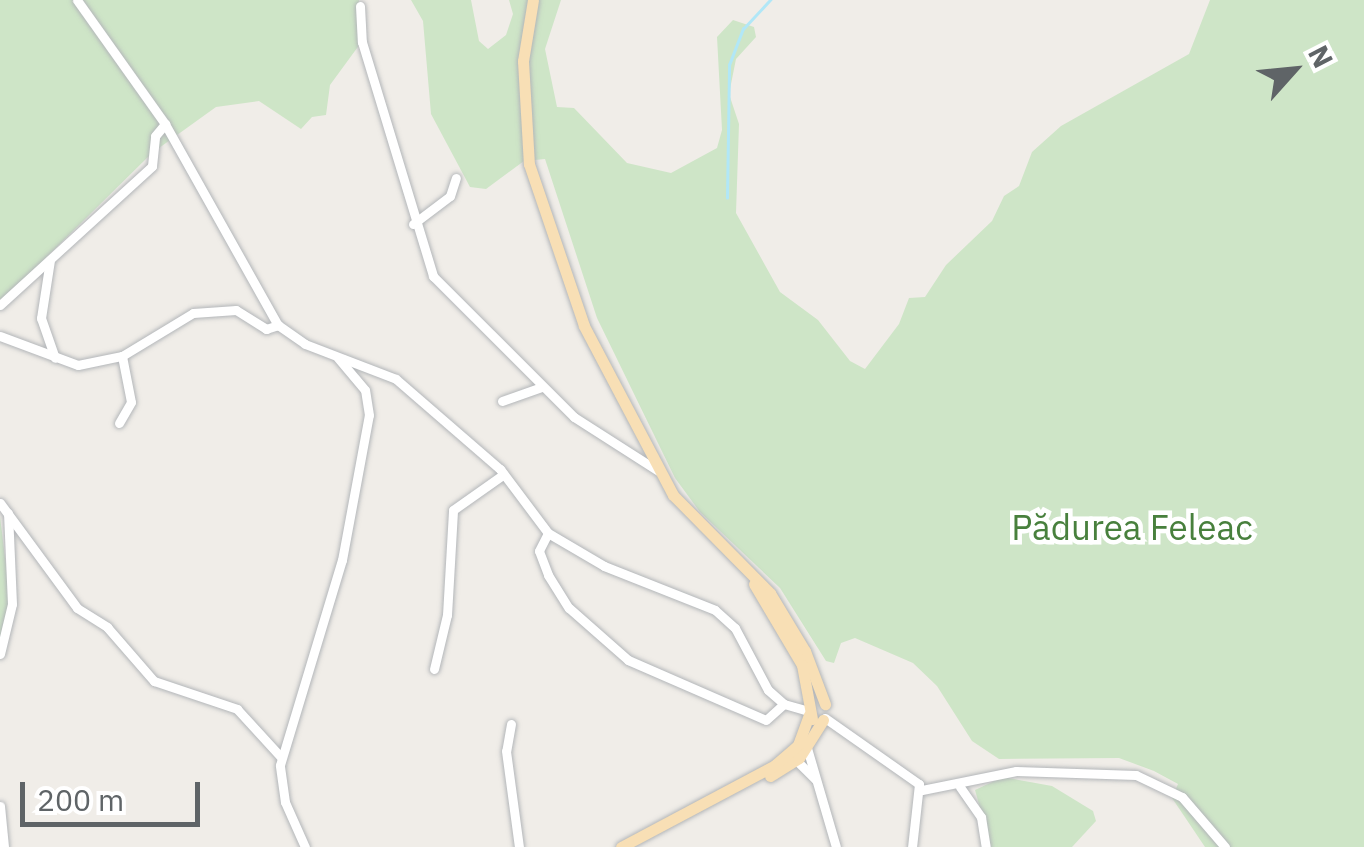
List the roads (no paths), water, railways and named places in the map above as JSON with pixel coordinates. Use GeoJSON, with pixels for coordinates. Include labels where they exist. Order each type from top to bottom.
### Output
{"type":"FeatureCollection","features":[{"type":"Feature","properties":{"kind":"main road"},"geometry":{"type":"LineString","coordinates":[[533,0],[522,92],[534,188],[590,338],[660,472],[690,519],[770,593],[799,638],[825,704],[824,719],[798,754],[633,847]]}},
{"type":"Feature","properties":{"kind":"main road"},"geometry":{"type":"LineString","coordinates":[[621,847],[798,754],[810,710],[798,656],[750,576]]}},
{"type":"Feature","properties":{"kind":"main road"},"geometry":{"type":"LineString","coordinates":[[810,710],[825,704]]}},
{"type":"Feature","properties":{"kind":"main road"},"geometry":{"type":"LineString","coordinates":[[810,710],[824,719]]}},
{"type":"Feature","properties":{"kind":"street"},"geometry":{"type":"LineString","coordinates":[[76,0],[165,124],[278,326],[396,380],[504,474],[548,533],[604,566],[715,610],[735,628],[768,690],[784,704],[810,710]]}},
{"type":"Feature","properties":{"kind":"street"},"geometry":{"type":"LineString","coordinates":[[360,6],[362,42],[413,224],[441,287],[574,417],[660,472]]}},
{"type":"Feature","properties":{"kind":"street"},"geometry":{"type":"LineString","coordinates":[[0,305],[152,166],[155,136],[165,124]]}},
{"type":"Feature","properties":{"kind":"street"},"geometry":{"type":"LineString","coordinates":[[413,224],[450,196],[456,178]]}},
{"type":"Feature","properties":{"kind":"street"},"geometry":{"type":"LineString","coordinates":[[50,260],[41,318],[55,358]]}},
{"type":"Feature","properties":{"kind":"street"},"geometry":{"type":"LineString","coordinates":[[0,336],[78,365],[122,356],[194,313],[236,310],[266,329],[278,326]]}},
{"type":"Feature","properties":{"kind":"street"},"geometry":{"type":"LineString","coordinates":[[118,423],[131,402],[122,356]]}},
{"type":"Feature","properties":{"kind":"street"},"geometry":{"type":"LineString","coordinates":[[305,847],[285,802],[281,757],[292,739],[304,674],[342,560],[369,415],[365,390],[337,356]]}},
{"type":"Feature","properties":{"kind":"street"},"geometry":{"type":"LineString","coordinates":[[502,401],[545,388]]}},
{"type":"Feature","properties":{"kind":"street"},"geometry":{"type":"LineString","coordinates":[[434,669],[446,616],[453,510],[504,474]]}},
{"type":"Feature","properties":{"kind":"street"},"geometry":{"type":"LineString","coordinates":[[0,503],[77,608],[107,627],[154,681],[237,708],[281,757]]}},
{"type":"Feature","properties":{"kind":"street"},"geometry":{"type":"LineString","coordinates":[[0,654],[12,604],[8,514]]}},
{"type":"Feature","properties":{"kind":"street"},"geometry":{"type":"LineString","coordinates":[[548,533],[539,544],[541,561],[569,608],[628,660],[766,720],[784,704]]}},
{"type":"Feature","properties":{"kind":"street"},"geometry":{"type":"LineString","coordinates":[[824,719],[900,766],[922,790],[942,791]]}},
{"type":"Feature","properties":{"kind":"street"},"geometry":{"type":"LineString","coordinates":[[510,724],[506,751],[519,847]]}},
{"type":"Feature","properties":{"kind":"street"},"geometry":{"type":"LineString","coordinates":[[798,754],[816,780],[833,818],[836,847]]}},
{"type":"Feature","properties":{"kind":"street"},"geometry":{"type":"LineString","coordinates":[[798,754],[816,780]]}},
{"type":"Feature","properties":{"kind":"street"},"geometry":{"type":"LineString","coordinates":[[921,802],[942,791],[1016,771],[1136,774],[1182,798],[1225,847]]}},
{"type":"Feature","properties":{"kind":"street"},"geometry":{"type":"LineString","coordinates":[[960,787],[981,817],[986,847]]}},
{"type":"Feature","properties":{"kind":"street"},"geometry":{"type":"LineString","coordinates":[[912,847],[922,790]]}},
{"type":"Feature","properties":{"kind":"street"},"geometry":{"type":"LineString","coordinates":[[0,806],[4,847]]}},
{"type":"Feature","properties":{"kind":"waterway"},"geometry":{"type":"LineString","coordinates":[[727,198],[729,65],[743,29],[770,0]]}},
{"type":"Feature","properties":{"kind":"park label","name":"Pădurea Feleac"},"geometry":{"type":"Point","coordinates":[1132,527]}}]}
